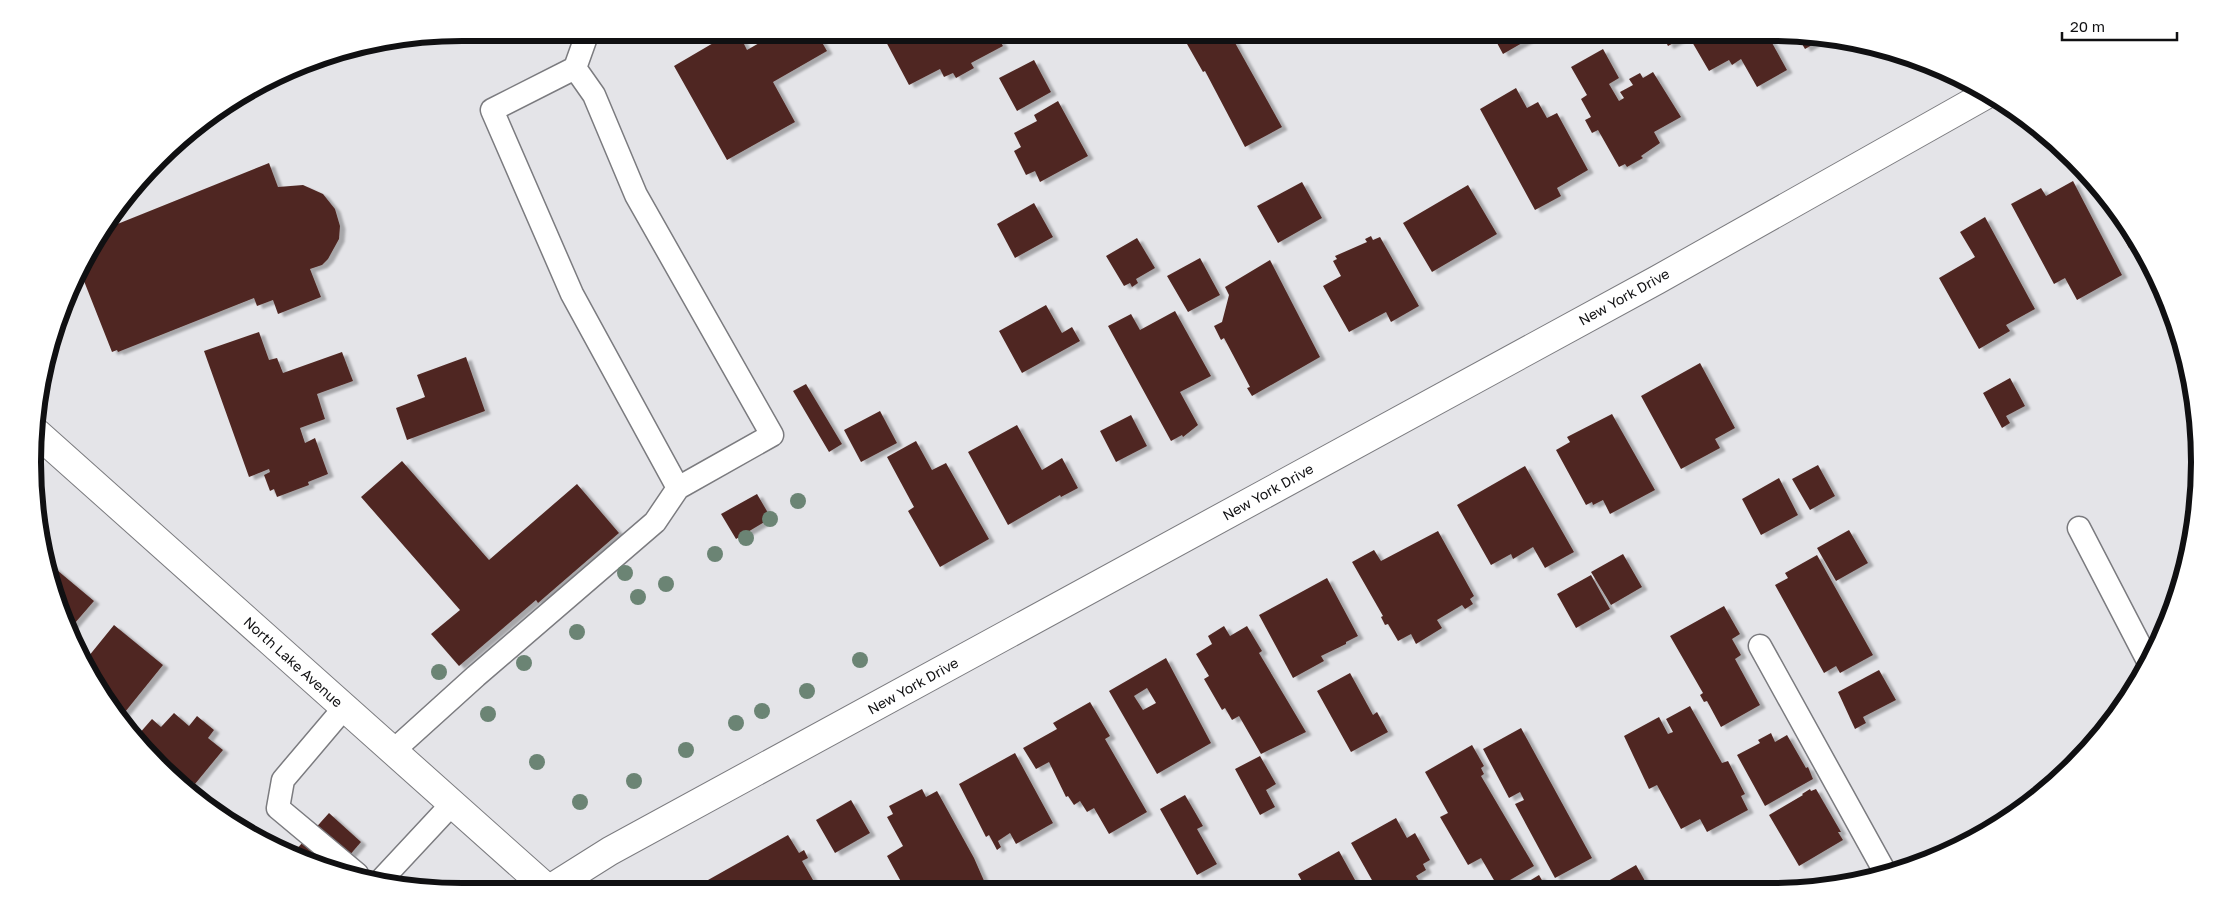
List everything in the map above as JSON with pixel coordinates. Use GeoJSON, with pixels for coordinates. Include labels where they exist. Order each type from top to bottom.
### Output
{"type":"FeatureCollection","features":[{"type":"Feature","properties":{"kind":"street","name":"New York Drive"},"geometry":{"type":"LineString","coordinates":[[560,883],[610,851],[1648,284],[1980,98]]}},
{"type":"Feature","properties":{"kind":"street","name":"North Lake Avenue"},"geometry":{"type":"LineString","coordinates":[[42,437],[539,883]]}},
{"type":"Feature","properties":{"kind":"lane"},"geometry":{"type":"LineString","coordinates":[[585,41],[575,68],[492,110],[572,294],[678,488]]}},
{"type":"Feature","properties":{"kind":"lane"},"geometry":{"type":"LineString","coordinates":[[393,751],[476,676],[655,522],[678,488],[772,435],[636,195],[594,95],[575,68]]}},
{"type":"Feature","properties":{"kind":"lane"},"geometry":{"type":"LineString","coordinates":[[2079,528],[2144,653]]}},
{"type":"Feature","properties":{"kind":"lane"},"geometry":{"type":"LineString","coordinates":[[1760,646],[1882,867]]}},
{"type":"Feature","properties":{"kind":"lane"},"geometry":{"type":"LineString","coordinates":[[344,708],[283,780],[278,808],[348,866]]}},
{"type":"Feature","properties":{"kind":"lane"},"geometry":{"type":"LineString","coordinates":[[385,876],[451,805]]}},
{"type":"Feature","properties":{"kind":"building"},"geometry":{"type":"Polygon","coordinates":[[[717,41],[742,41],[747,50],[762,41],[821,41],[827,51],[773,82],[795,122],[727,160],[674,66],[717,41]]]}},
{"type":"Feature","properties":{"kind":"building"},"geometry":{"type":"Polygon","coordinates":[[[886,41],[1000,41],[1003,46],[971,63],[974,68],[956,78],[953,73],[944,77],[940,69],[909,85],[886,41]]]}},
{"type":"Feature","properties":{"kind":"building"},"geometry":{"type":"Polygon","coordinates":[[[1192,41],[1234,41],[1282,127],[1245,147],[1205,71],[1203,72],[1187,44],[1192,41]]]}},
{"type":"Feature","properties":{"kind":"building"},"geometry":{"type":"Polygon","coordinates":[[[1496,41],[1526,41],[1503,54],[1496,41]]]}},
{"type":"Feature","properties":{"kind":"building"},"geometry":{"type":"Polygon","coordinates":[[[1666,41],[1677,41],[1668,46],[1666,41]]]}},
{"type":"Feature","properties":{"kind":"building"},"geometry":{"type":"Polygon","coordinates":[[[1692,41],[1771,41],[1787,70],[1757,87],[1741,59],[1732,65],[1729,60],[1709,71],[1692,41]]]}},
{"type":"Feature","properties":{"kind":"building"},"geometry":{"type":"Polygon","coordinates":[[[1801,42],[1814,44],[1805,49],[1801,42]]]}},
{"type":"Feature","properties":{"kind":"building"},"geometry":{"type":"Polygon","coordinates":[[[1603,49],[1619,78],[1609,84],[1619,101],[1624,98],[1620,92],[1633,85],[1629,79],[1640,73],[1643,78],[1653,72],[1681,117],[1654,132],[1660,143],[1641,156],[1643,158],[1627,167],[1625,164],[1619,167],[1598,130],[1592,133],[1585,120],[1591,117],[1581,99],[1587,95],[1571,67],[1603,49]]]}},
{"type":"Feature","properties":{"kind":"building"},"geometry":{"type":"Polygon","coordinates":[[[1034,60],[1051,92],[1017,111],[999,78],[1034,60]]]}},
{"type":"Feature","properties":{"kind":"building"},"geometry":{"type":"Polygon","coordinates":[[[1516,88],[1527,108],[1538,102],[1547,118],[1557,113],[1588,170],[1557,188],[1561,196],[1535,210],[1480,109],[1516,88]]]}},
{"type":"Feature","properties":{"kind":"building"},"geometry":{"type":"Polygon","coordinates":[[[1058,101],[1088,156],[1040,182],[1035,171],[1026,175],[1014,151],[1021,147],[1014,133],[1037,121],[1034,115],[1058,101]]]}},
{"type":"Feature","properties":{"kind":"building"},"geometry":{"type":"Polygon","coordinates":[[[269,163],[278,187],[303,185],[323,194],[335,209],[340,226],[339,239],[328,259],[322,265],[310,269],[321,297],[278,314],[273,300],[257,306],[254,298],[118,352],[117,350],[112,352],[83,279],[114,225],[269,163]]]}},
{"type":"Feature","properties":{"kind":"building"},"geometry":{"type":"Polygon","coordinates":[[[2073,181],[2122,275],[2077,300],[2065,278],[2054,284],[2011,204],[2041,188],[2046,196],[2073,181]]]}},
{"type":"Feature","properties":{"kind":"building"},"geometry":{"type":"Polygon","coordinates":[[[1302,182],[1322,218],[1278,243],[1257,206],[1302,182]]]}},
{"type":"Feature","properties":{"kind":"building"},"geometry":{"type":"Polygon","coordinates":[[[1468,185],[1497,234],[1432,272],[1403,223],[1468,185]]]}},
{"type":"Feature","properties":{"kind":"building"},"geometry":{"type":"Polygon","coordinates":[[[1034,203],[1053,237],[1015,258],[997,224],[1034,203]]]}},
{"type":"Feature","properties":{"kind":"building"},"geometry":{"type":"Polygon","coordinates":[[[2112,216],[2131,247],[2129,248],[2112,216]]]}},
{"type":"Feature","properties":{"kind":"building"},"geometry":{"type":"Polygon","coordinates":[[[1985,217],[2035,309],[2006,325],[2010,331],[1979,349],[1939,278],[1975,257],[1960,232],[1985,217]]]}},
{"type":"Feature","properties":{"kind":"building"},"geometry":{"type":"Polygon","coordinates":[[[1371,236],[1373,240],[1380,237],[1419,306],[1391,322],[1386,312],[1349,332],[1323,286],[1341,276],[1333,261],[1337,259],[1335,256],[1367,242],[1365,239],[1371,236]]]}},
{"type":"Feature","properties":{"kind":"building"},"geometry":{"type":"Polygon","coordinates":[[[1137,238],[1155,268],[1136,279],[1138,283],[1132,287],[1130,283],[1124,286],[1106,256],[1137,238]]]}},
{"type":"Feature","properties":{"kind":"building"},"geometry":{"type":"Polygon","coordinates":[[[1200,258],[1220,295],[1188,312],[1167,276],[1200,258]]]}},
{"type":"Feature","properties":{"kind":"building"},"geometry":{"type":"Polygon","coordinates":[[[1270,260],[1320,357],[1252,396],[1247,388],[1250,387],[1224,338],[1221,340],[1214,326],[1222,322],[1229,295],[1225,287],[1270,260]]]}},
{"type":"Feature","properties":{"kind":"building"},"geometry":{"type":"Polygon","coordinates":[[[1046,305],[1062,333],[1072,327],[1080,341],[1022,373],[999,331],[1046,305]]]}},
{"type":"Feature","properties":{"kind":"building"},"geometry":{"type":"Polygon","coordinates":[[[1175,311],[1211,376],[1180,392],[1198,425],[1183,437],[1182,435],[1171,441],[1108,326],[1131,314],[1140,330],[1175,311]]]}},
{"type":"Feature","properties":{"kind":"building"},"geometry":{"type":"Polygon","coordinates":[[[259,332],[269,360],[277,358],[283,373],[342,352],[353,381],[317,394],[325,419],[300,428],[305,443],[315,438],[328,474],[308,482],[309,485],[277,497],[274,489],[270,491],[264,475],[270,472],[269,469],[249,477],[204,351],[259,332]]]}},
{"type":"Feature","properties":{"kind":"building"},"geometry":{"type":"Polygon","coordinates":[[[466,357],[485,411],[407,440],[396,408],[425,397],[417,375],[466,357]]]}},
{"type":"Feature","properties":{"kind":"building"},"geometry":{"type":"Polygon","coordinates":[[[1700,363],[1735,428],[1715,439],[1720,448],[1681,469],[1641,396],[1700,363]]]}},
{"type":"Feature","properties":{"kind":"building"},"geometry":{"type":"Polygon","coordinates":[[[2010,378],[2025,406],[2006,416],[2010,423],[2002,428],[1983,393],[2010,378]]]}},
{"type":"Feature","properties":{"kind":"building"},"geometry":{"type":"Polygon","coordinates":[[[806,384],[842,444],[829,452],[793,391],[806,384]]]}},
{"type":"Feature","properties":{"kind":"building"},"geometry":{"type":"Polygon","coordinates":[[[880,411],[897,443],[861,462],[844,430],[880,411]]]}},
{"type":"Feature","properties":{"kind":"building"},"geometry":{"type":"Polygon","coordinates":[[[1612,414],[1655,490],[1610,514],[1603,500],[1593,505],[1592,502],[1586,505],[1556,450],[1570,442],[1567,437],[1612,414]]]}},
{"type":"Feature","properties":{"kind":"building"},"geometry":{"type":"Polygon","coordinates":[[[1131,415],[1147,446],[1116,462],[1100,431],[1131,415]]]}},
{"type":"Feature","properties":{"kind":"building"},"geometry":{"type":"Polygon","coordinates":[[[1017,425],[1042,470],[1062,458],[1078,488],[1061,497],[1060,495],[1008,525],[968,452],[1017,425]]]}},
{"type":"Feature","properties":{"kind":"building"},"geometry":{"type":"Polygon","coordinates":[[[916,441],[932,470],[946,463],[989,539],[940,567],[908,511],[914,507],[887,457],[916,441]]]}},
{"type":"Feature","properties":{"kind":"building"},"geometry":{"type":"Polygon","coordinates":[[[402,461],[489,560],[577,484],[619,533],[538,603],[536,600],[459,666],[431,634],[460,610],[361,497],[402,461]]]}},
{"type":"Feature","properties":{"kind":"building"},"geometry":{"type":"Polygon","coordinates":[[[1818,465],[1835,496],[1810,510],[1792,479],[1818,465]]]}},
{"type":"Feature","properties":{"kind":"building"},"geometry":{"type":"Polygon","coordinates":[[[1525,466],[1574,552],[1545,568],[1533,547],[1513,559],[1511,554],[1491,565],[1457,505],[1525,466]]]}},
{"type":"Feature","properties":{"kind":"building"},"geometry":{"type":"Polygon","coordinates":[[[1779,478],[1798,515],[1761,535],[1742,499],[1779,478]]]}},
{"type":"Feature","properties":{"kind":"building"},"geometry":{"type":"Polygon","coordinates":[[[757,494],[771,518],[736,539],[721,514],[757,494]]]}},
{"type":"Feature","properties":{"kind":"building"},"geometry":{"type":"Polygon","coordinates":[[[1849,530],[1868,563],[1836,581],[1817,548],[1849,530]]]}},
{"type":"Feature","properties":{"kind":"building"},"geometry":{"type":"Polygon","coordinates":[[[1438,531],[1474,596],[1470,599],[1473,604],[1465,609],[1462,605],[1437,620],[1442,628],[1416,644],[1411,634],[1398,641],[1388,624],[1385,625],[1381,617],[1383,616],[1352,562],[1374,550],[1381,561],[1438,531]]]}},
{"type":"Feature","properties":{"kind":"building"},"geometry":{"type":"Polygon","coordinates":[[[1623,554],[1642,587],[1611,605],[1591,572],[1623,554]]]}},
{"type":"Feature","properties":{"kind":"building"},"geometry":{"type":"Polygon","coordinates":[[[1817,555],[1873,655],[1840,673],[1836,666],[1824,673],[1775,585],[1788,578],[1785,573],[1817,555]]]}},
{"type":"Feature","properties":{"kind":"building"},"geometry":{"type":"Polygon","coordinates":[[[55,569],[94,601],[74,624],[55,569]]]}},
{"type":"Feature","properties":{"kind":"building"},"geometry":{"type":"Polygon","coordinates":[[[1591,575],[1610,609],[1576,628],[1557,594],[1591,575]]]}},
{"type":"Feature","properties":{"kind":"building"},"geometry":{"type":"Polygon","coordinates":[[[1327,578],[1358,636],[1321,656],[1324,661],[1293,678],[1259,615],[1327,578]]]}},
{"type":"Feature","properties":{"kind":"building"},"geometry":{"type":"Polygon","coordinates":[[[1724,606],[1740,634],[1732,639],[1741,655],[1735,659],[1760,705],[1721,727],[1707,701],[1704,702],[1700,695],[1703,693],[1670,636],[1724,606]]]}},
{"type":"Feature","properties":{"kind":"building"},"geometry":{"type":"Polygon","coordinates":[[[114,625],[163,665],[124,713],[112,696],[89,656],[114,625]]]}},
{"type":"Feature","properties":{"kind":"building"},"geometry":{"type":"Polygon","coordinates":[[[1224,626],[1230,636],[1247,626],[1262,651],[1259,653],[1306,732],[1261,754],[1239,716],[1232,720],[1225,708],[1222,710],[1204,679],[1209,676],[1196,654],[1212,644],[1208,636],[1224,626]]]}},
{"type":"Feature","properties":{"kind":"building"},"geometry":{"type":"Polygon","coordinates":[[[1166,658],[1211,743],[1157,774],[1109,691],[1166,658]],[[1147,688],[1134,696],[1143,710],[1156,703],[1147,688]]]}},
{"type":"Feature","properties":{"kind":"building"},"geometry":{"type":"Polygon","coordinates":[[[1879,670],[1896,700],[1863,717],[1866,723],[1855,729],[1838,692],[1879,670]]]}},
{"type":"Feature","properties":{"kind":"building"},"geometry":{"type":"Polygon","coordinates":[[[1350,673],[1373,715],[1377,712],[1388,732],[1351,752],[1317,691],[1350,673]]]}},
{"type":"Feature","properties":{"kind":"building"},"geometry":{"type":"Polygon","coordinates":[[[1090,702],[1110,736],[1105,739],[1147,812],[1109,834],[1094,808],[1087,812],[1080,801],[1074,805],[1068,796],[1066,797],[1049,762],[1036,769],[1023,748],[1057,729],[1053,723],[1090,702]]]}},
{"type":"Feature","properties":{"kind":"building"},"geometry":{"type":"Polygon","coordinates":[[[1690,706],[1722,763],[1728,761],[1745,794],[1741,796],[1748,810],[1707,832],[1700,819],[1681,829],[1657,785],[1649,789],[1624,736],[1659,717],[1668,734],[1673,732],[1666,719],[1690,706]]]}},
{"type":"Feature","properties":{"kind":"building"},"geometry":{"type":"Polygon","coordinates":[[[174,713],[189,726],[197,716],[214,730],[208,738],[223,750],[195,784],[193,782],[192,784],[164,760],[140,732],[152,719],[161,727],[174,713]]]}},
{"type":"Feature","properties":{"kind":"building"},"geometry":{"type":"Polygon","coordinates":[[[1521,728],[1592,858],[1555,878],[1515,804],[1524,800],[1520,792],[1509,798],[1483,749],[1521,728]]]}},
{"type":"Feature","properties":{"kind":"building"},"geometry":{"type":"Polygon","coordinates":[[[1771,733],[1775,742],[1787,735],[1806,768],[1808,767],[1813,779],[1765,806],[1737,755],[1760,743],[1758,740],[1771,733]]]}},
{"type":"Feature","properties":{"kind":"building"},"geometry":{"type":"Polygon","coordinates":[[[1472,745],[1484,766],[1481,768],[1484,774],[1481,776],[1534,866],[1505,883],[1496,883],[1481,858],[1468,865],[1440,817],[1448,813],[1425,772],[1472,745]]]}},
{"type":"Feature","properties":{"kind":"building"},"geometry":{"type":"Polygon","coordinates":[[[1015,753],[1053,823],[1016,844],[1010,833],[998,841],[1001,847],[997,850],[989,835],[986,837],[959,784],[1015,753]]]}},
{"type":"Feature","properties":{"kind":"building"},"geometry":{"type":"Polygon","coordinates":[[[1260,756],[1276,784],[1266,790],[1275,807],[1260,815],[1235,769],[1260,756]]]}},
{"type":"Feature","properties":{"kind":"building"},"geometry":{"type":"Polygon","coordinates":[[[922,789],[926,797],[937,791],[974,858],[985,883],[902,883],[887,856],[903,846],[887,817],[893,814],[889,806],[922,789]]]}},
{"type":"Feature","properties":{"kind":"building"},"geometry":{"type":"Polygon","coordinates":[[[1810,789],[1811,791],[1816,789],[1841,832],[1838,832],[1843,840],[1799,866],[1769,815],[1810,789]]]}},
{"type":"Feature","properties":{"kind":"building"},"geometry":{"type":"Polygon","coordinates":[[[1185,795],[1203,826],[1197,829],[1217,864],[1197,875],[1160,809],[1185,795]]]}},
{"type":"Feature","properties":{"kind":"building"},"geometry":{"type":"Polygon","coordinates":[[[851,800],[870,833],[835,853],[816,820],[851,800]]]}},
{"type":"Feature","properties":{"kind":"building"},"geometry":{"type":"Polygon","coordinates":[[[329,813],[361,842],[342,864],[297,849],[329,813]]]}},
{"type":"Feature","properties":{"kind":"building"},"geometry":{"type":"Polygon","coordinates":[[[1396,818],[1407,838],[1415,833],[1430,860],[1423,864],[1426,870],[1416,876],[1420,883],[1374,883],[1351,843],[1396,818]]]}},
{"type":"Feature","properties":{"kind":"building"},"geometry":{"type":"Polygon","coordinates":[[[788,835],[799,853],[804,850],[808,858],[802,861],[813,880],[808,883],[710,883],[708,880],[788,835]]]}},
{"type":"Feature","properties":{"kind":"building"},"geometry":{"type":"Polygon","coordinates":[[[1339,851],[1357,883],[1303,883],[1298,874],[1339,851]]]}},
{"type":"Feature","properties":{"kind":"building"},"geometry":{"type":"Polygon","coordinates":[[[1636,865],[1646,883],[1605,883],[1636,865]]]}},
{"type":"Feature","properties":{"kind":"building"},"geometry":{"type":"Polygon","coordinates":[[[1539,875],[1544,883],[1526,883],[1539,875]]]}}]}
